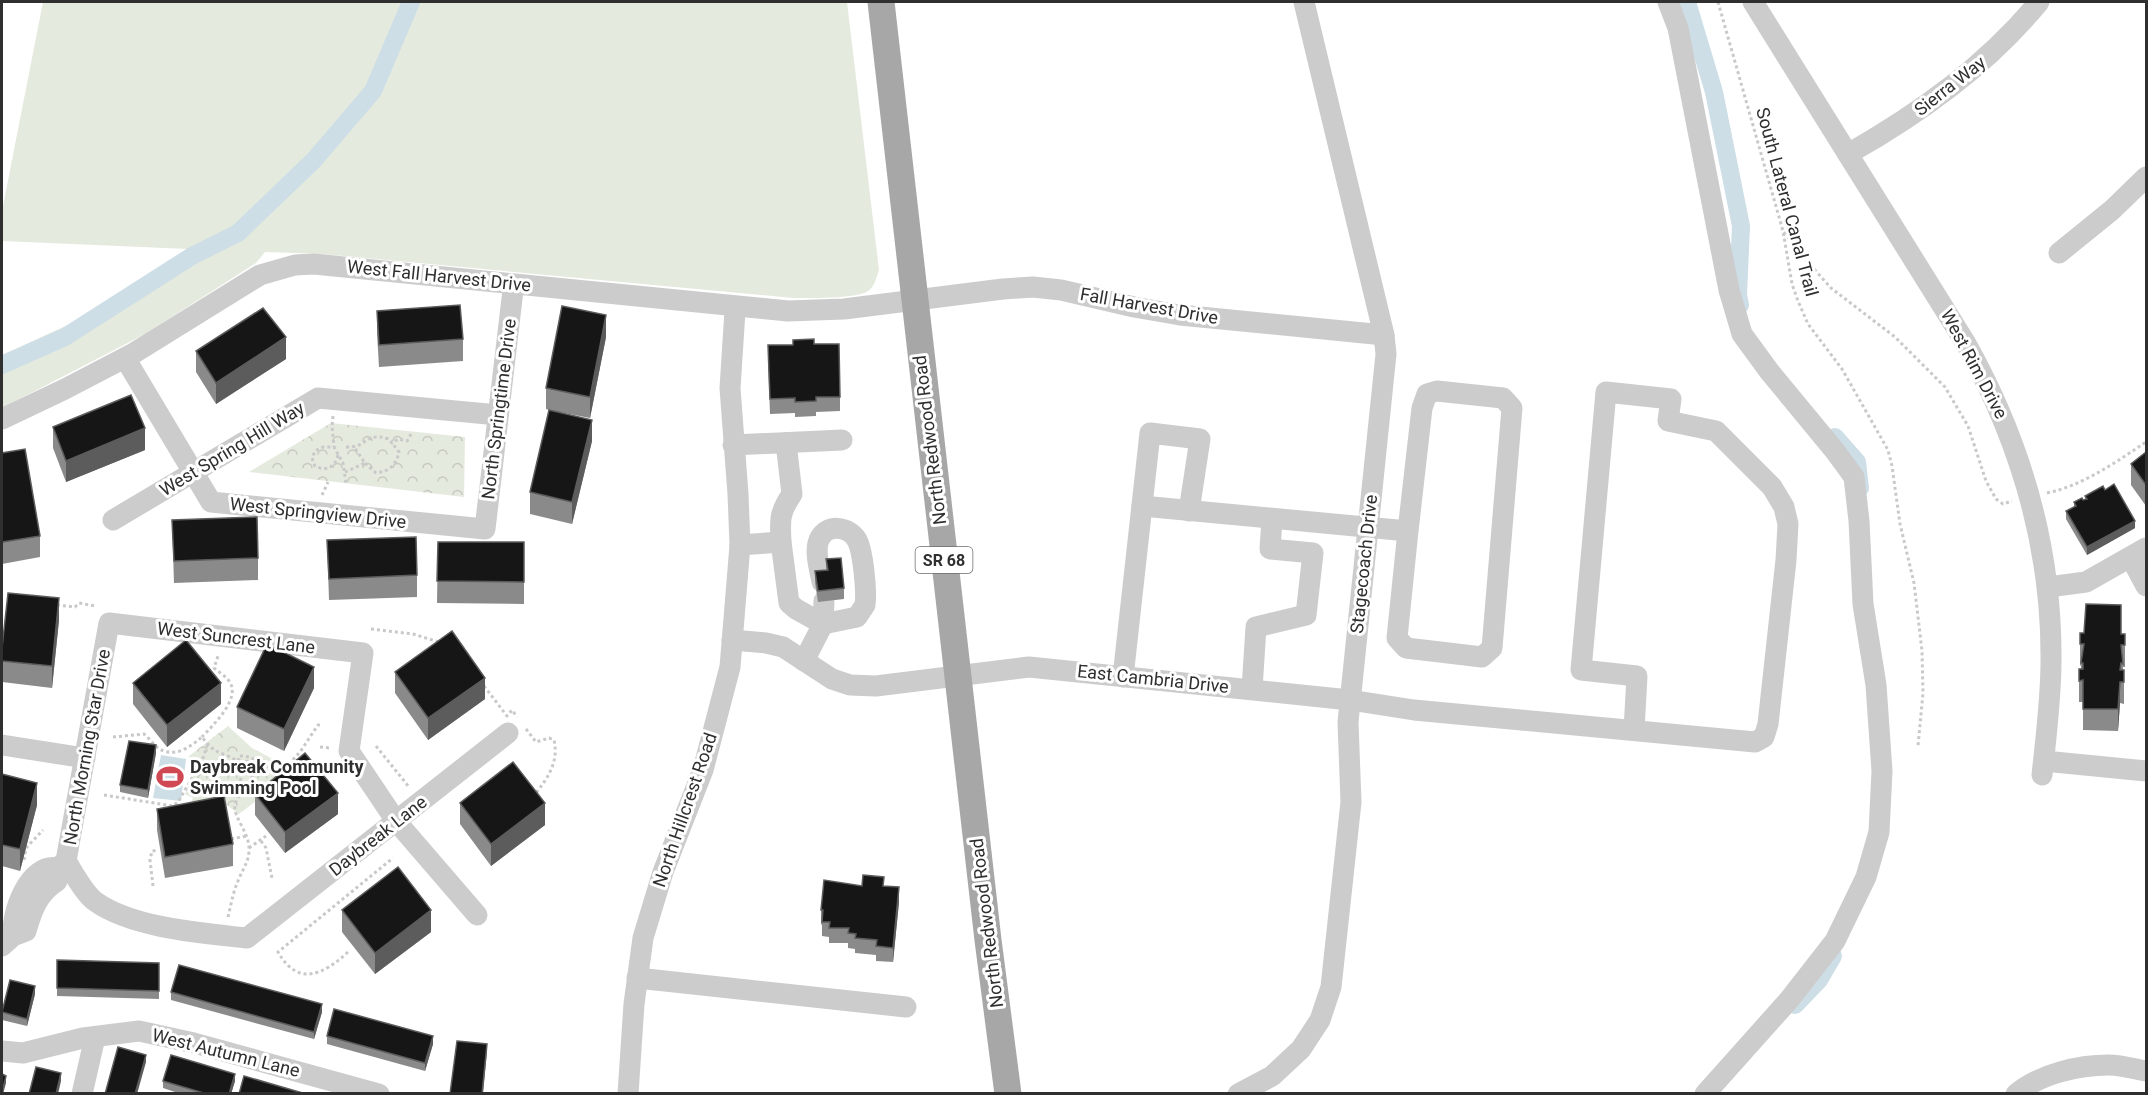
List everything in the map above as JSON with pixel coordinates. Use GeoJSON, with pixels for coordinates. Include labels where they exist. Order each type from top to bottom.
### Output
{"type":"FeatureCollection","features":[{"type":"Feature","properties":{"kind":"main road","name":"North Redwood Road"},"geometry":{"type":"LineString","coordinates":[[880,2],[988,940],[1008,1094]]}},
{"type":"Feature","properties":{"kind":"street","name":"Stagecoach Drive"},"geometry":{"type":"LineString","coordinates":[[1238,1094],[1272,1076],[1301,1049],[1320,1020],[1331,987],[1351,802],[1348,740],[1350,700],[1386,354],[1384,335],[1305,2]]}},
{"type":"Feature","properties":{"kind":"street"},"geometry":{"type":"LineString","coordinates":[[1668,2],[1678,28],[1729,290],[1743,334],[1769,371],[1854,477],[1863,603],[1876,684],[1882,771],[1879,832],[1866,877],[1835,941],[1789,1000],[1705,1094]]}},
{"type":"Feature","properties":{"kind":"street","name":"West Rim Drive"},"geometry":{"type":"LineString","coordinates":[[1753,2],[1979,366],[2004,419],[2022,499],[2041,544],[2048,587],[2050,697],[2043,768],[2146,766]]}},
{"type":"Feature","properties":{"kind":"street","name":"Sierra Way"},"geometry":{"type":"LineString","coordinates":[[1848,154],[1913,116],[1942,94],[1996,48],[2038,2]]}},
{"type":"Feature","properties":{"kind":"street"},"geometry":{"type":"LineString","coordinates":[[2060,253],[2112,210],[2146,177]]}},
{"type":"Feature","properties":{"kind":"street","name":"West Fall Harvest Drive"},"geometry":{"type":"LineString","coordinates":[[2,419],[125,358],[260,275],[295,265],[314,264],[778,310],[844,309],[914,300]]}},
{"type":"Feature","properties":{"kind":"street","name":"Fall Harvest Drive"},"geometry":{"type":"LineString","coordinates":[[914,300],[1018,287],[1047,288],[1180,315],[1384,335]]}},
{"type":"Feature","properties":{"kind":"street","name":"North Springtime Drive"},"geometry":{"type":"LineString","coordinates":[[485,529],[513,290]]}},
{"type":"Feature","properties":{"kind":"street","name":"North Hillcrest Road"},"geometry":{"type":"LineString","coordinates":[[628,1094],[643,938],[660,883],[703,770],[730,667],[740,545],[730,388],[735,312]]}},
{"type":"Feature","properties":{"kind":"street","name":"West Springview Drive"},"geometry":{"type":"LineString","coordinates":[[125,358],[211,502],[485,529]]}},
{"type":"Feature","properties":{"kind":"street"},"geometry":{"type":"LineString","coordinates":[[1437,391],[1503,398],[1512,408],[1492,648],[1482,657],[1406,648],[1397,638],[1408,531],[1422,408],[1427,394],[1437,391]]}},
{"type":"Feature","properties":{"kind":"street","name":"East Cambria Drive"},"geometry":{"type":"LineString","coordinates":[[732,640],[783,647],[832,679],[850,685],[876,686],[1029,667],[1252,689],[1414,710],[1755,742],[1764,737],[1769,712],[1786,560],[1788,524],[1784,507],[1772,487],[1716,431],[1668,421],[1671,399],[1606,392],[1581,670],[1637,676],[1634,730]]}},
{"type":"Feature","properties":{"kind":"street","name":"West Spring Hill Way"},"geometry":{"type":"LineString","coordinates":[[113,520],[318,398],[498,415]]}},
{"type":"Feature","properties":{"kind":"street"},"geometry":{"type":"LineString","coordinates":[[1123,677],[1150,433],[1200,439],[1189,511]]}},
{"type":"Feature","properties":{"kind":"street"},"geometry":{"type":"LineString","coordinates":[[734,446],[842,440]]}},
{"type":"Feature","properties":{"kind":"street"},"geometry":{"type":"LineString","coordinates":[[786,442],[792,494],[780,516],[789,603],[823,624],[857,617],[865,605],[860,548],[856,538],[846,530],[835,528],[829,530],[819,540],[818,551],[823,592],[823,624],[804,661]]}},
{"type":"Feature","properties":{"kind":"street"},"geometry":{"type":"LineString","coordinates":[[1142,506],[1408,531]]}},
{"type":"Feature","properties":{"kind":"street"},"geometry":{"type":"LineString","coordinates":[[1252,689],[1256,627],[1306,615],[1313,553],[1270,549],[1272,519]]}},
{"type":"Feature","properties":{"kind":"street"},"geometry":{"type":"LineString","coordinates":[[740,545],[781,542]]}},
{"type":"Feature","properties":{"kind":"street"},"geometry":{"type":"LineString","coordinates":[[2048,587],[2086,582],[2139,553],[2146,586]]}},
{"type":"Feature","properties":{"kind":"street","name":"West Suncrest Lane"},"geometry":{"type":"LineString","coordinates":[[109,622],[363,653],[349,751],[396,821]]}},
{"type":"Feature","properties":{"kind":"street","name":"North Morning Star Drive"},"geometry":{"type":"LineString","coordinates":[[7,941],[26,931],[39,897],[46,888],[57,881],[85,758],[109,622]]}},
{"type":"Feature","properties":{"kind":"street","name":"Daybreak Lane"},"geometry":{"type":"LineString","coordinates":[[62,865],[94,901],[127,918],[203,934],[247,938],[508,733]]}},
{"type":"Feature","properties":{"kind":"street"},"geometry":{"type":"LineString","coordinates":[[2,745],[85,758]]}},
{"type":"Feature","properties":{"kind":"street"},"geometry":{"type":"LineString","coordinates":[[396,821],[477,915]]}},
{"type":"Feature","properties":{"kind":"street"},"geometry":{"type":"LineString","coordinates":[[638,978],[906,1007]]}},
{"type":"Feature","properties":{"kind":"street","name":"West Autumn Lane"},"geometry":{"type":"LineString","coordinates":[[2,1051],[23,1053],[95,1037],[139,1031],[194,1043],[379,1094]]}},
{"type":"Feature","properties":{"kind":"street"},"geometry":{"type":"LineString","coordinates":[[82,1094],[95,1037]]}},
{"type":"Feature","properties":{"kind":"street"},"geometry":{"type":"LineString","coordinates":[[2016,1094],[2028,1084],[2067,1070],[2110,1065],[2146,1071]]}},
{"type":"Feature","properties":{"kind":"path","name":"South Lateral Canal Trail"},"geometry":{"type":"LineString","coordinates":[[1718,2],[1783,231],[1792,284],[1798,301],[1809,324],[1842,369],[1888,450],[1893,466],[1900,524],[1914,583],[1922,651],[1923,693],[1918,746]]}},
{"type":"Feature","properties":{"kind":"path"},"geometry":{"type":"LineString","coordinates":[[1783,231],[1831,288],[1895,337],[1945,387],[1968,426],[1986,481],[1996,499],[2003,504],[2055,491],[2081,481],[2115,463],[2146,442]]}},
{"type":"Feature","properties":{"kind":"path"},"geometry":{"type":"LineString","coordinates":[[331,409],[334,447],[345,472],[346,483]]}},
{"type":"Feature","properties":{"kind":"path"},"geometry":{"type":"LineString","coordinates":[[392,443],[398,439],[407,441],[411,434]]}},
{"type":"Feature","properties":{"kind":"path"},"geometry":{"type":"LineString","coordinates":[[346,447],[362,445],[371,437],[384,437],[389,439],[399,452],[397,462],[386,471],[376,473],[365,463],[354,447]]}},
{"type":"Feature","properties":{"kind":"path"},"geometry":{"type":"LineString","coordinates":[[334,447],[323,447],[315,451],[312,458],[315,466],[323,470],[330,468],[336,462],[338,454]]}},
{"type":"Feature","properties":{"kind":"path"},"geometry":{"type":"LineString","coordinates":[[345,472],[365,463]]}},
{"type":"Feature","properties":{"kind":"path"},"geometry":{"type":"LineString","coordinates":[[322,497],[328,482]]}},
{"type":"Feature","properties":{"kind":"path"},"geometry":{"type":"LineString","coordinates":[[48,605],[75,607],[79,603],[95,606]]}},
{"type":"Feature","properties":{"kind":"path"},"geometry":{"type":"LineString","coordinates":[[371,629],[413,634],[445,644]]}},
{"type":"Feature","properties":{"kind":"path"},"geometry":{"type":"LineString","coordinates":[[113,737],[144,734],[161,750],[171,753],[181,752],[202,737],[224,712],[231,697],[232,688],[229,681],[214,668],[218,656]]}},
{"type":"Feature","properties":{"kind":"path"},"geometry":{"type":"LineString","coordinates":[[237,760],[239,756],[249,756],[270,767],[283,770],[300,752],[318,725],[323,725]]}},
{"type":"Feature","properties":{"kind":"path"},"geometry":{"type":"LineString","coordinates":[[202,737],[215,751],[230,755],[237,760],[242,771],[240,782],[223,799],[217,801]]}},
{"type":"Feature","properties":{"kind":"path"},"geometry":{"type":"LineString","coordinates":[[104,795],[173,806],[178,802],[202,761],[207,743]]}},
{"type":"Feature","properties":{"kind":"path"},"geometry":{"type":"LineString","coordinates":[[376,746],[412,790]]}},
{"type":"Feature","properties":{"kind":"path"},"geometry":{"type":"LineString","coordinates":[[227,923],[239,879],[248,860],[249,848],[247,836],[235,811],[236,802],[253,779],[253,769],[245,760],[237,760]]}},
{"type":"Feature","properties":{"kind":"path"},"geometry":{"type":"LineString","coordinates":[[228,839],[247,836]]}},
{"type":"Feature","properties":{"kind":"path"},"geometry":{"type":"LineString","coordinates":[[249,848],[266,836]]}},
{"type":"Feature","properties":{"kind":"path"},"geometry":{"type":"LineString","coordinates":[[261,841],[266,848],[272,878]]}},
{"type":"Feature","properties":{"kind":"path"},"geometry":{"type":"LineString","coordinates":[[153,885],[150,861],[152,850],[158,850]]}},
{"type":"Feature","properties":{"kind":"path"},"geometry":{"type":"LineString","coordinates":[[348,952],[330,967],[304,974],[293,971],[285,964],[278,952],[393,858]]}},
{"type":"Feature","properties":{"kind":"green space"},"geometry":{"type":"Polygon","coordinates":[[[43,2],[847,2],[879,270],[872,287],[862,294],[832,298],[793,298],[322,254],[265,252],[256,263],[145,334],[2,408],[2,355],[83,318],[148,278],[188,249],[2,241],[2,211],[43,2]]]}},
{"type":"Feature","properties":{"kind":"green space"},"geometry":{"type":"Polygon","coordinates":[[[331,423],[465,437],[464,497],[249,472],[331,423]]]}},
{"type":"Feature","properties":{"kind":"green space"},"geometry":{"type":"Polygon","coordinates":[[[228,726],[252,748],[295,771],[239,814],[224,803],[189,807],[193,798],[185,794],[193,776],[189,756],[228,726]]]}},
{"type":"Feature","properties":{"kind":"shaded area","name":"Daybreak Community Swimming Pool"},"geometry":{"type":"Polygon","coordinates":[[[161,755],[186,759],[181,801],[153,798],[161,755]]]}},
{"type":"Feature","properties":{"kind":"building"},"geometry":{"type":"Polygon","coordinates":[[[460,305],[463,339],[379,345],[377,311],[460,305]]]}},
{"type":"Feature","properties":{"kind":"building"},"geometry":{"type":"Polygon","coordinates":[[[562,306],[606,315],[590,397],[546,388],[562,306]]]}},
{"type":"Feature","properties":{"kind":"building"},"geometry":{"type":"Polygon","coordinates":[[[263,308],[286,337],[216,383],[196,351],[263,308]]]}},
{"type":"Feature","properties":{"kind":"building"},"geometry":{"type":"Polygon","coordinates":[[[814,339],[814,344],[839,344],[840,397],[816,397],[816,401],[795,402],[795,398],[770,399],[768,345],[793,345],[793,340],[814,339]]]}},
{"type":"Feature","properties":{"kind":"building"},"geometry":{"type":"Polygon","coordinates":[[[131,395],[145,428],[66,461],[53,427],[131,395]]]}},
{"type":"Feature","properties":{"kind":"building"},"geometry":{"type":"Polygon","coordinates":[[[549,410],[592,420],[572,502],[530,492],[549,410]]]}},
{"type":"Feature","properties":{"kind":"building"},"geometry":{"type":"Polygon","coordinates":[[[25,449],[40,536],[2,542],[2,453],[25,449]]]}},
{"type":"Feature","properties":{"kind":"building"},"geometry":{"type":"Polygon","coordinates":[[[2146,452],[2146,485],[2131,464],[2146,452]]]}},
{"type":"Feature","properties":{"kind":"building"},"geometry":{"type":"Polygon","coordinates":[[[2114,484],[2135,521],[2087,547],[2066,511],[2076,506],[2074,502],[2082,498],[2087,499],[2085,496],[2103,486],[2105,490],[2114,484]]]}},
{"type":"Feature","properties":{"kind":"building"},"geometry":{"type":"Polygon","coordinates":[[[257,517],[258,558],[174,561],[172,520],[257,517]]]}},
{"type":"Feature","properties":{"kind":"building"},"geometry":{"type":"Polygon","coordinates":[[[416,537],[417,575],[329,579],[327,540],[416,537]]]}},
{"type":"Feature","properties":{"kind":"building"},"geometry":{"type":"Polygon","coordinates":[[[438,542],[524,542],[524,582],[437,581],[438,542]]]}},
{"type":"Feature","properties":{"kind":"building"},"geometry":{"type":"Polygon","coordinates":[[[841,558],[844,588],[818,591],[815,571],[828,570],[826,559],[841,558]]]}},
{"type":"Feature","properties":{"kind":"building"},"geometry":{"type":"Polygon","coordinates":[[[8,593],[59,598],[52,666],[2,661],[8,593]]]}},
{"type":"Feature","properties":{"kind":"building"},"geometry":{"type":"Polygon","coordinates":[[[2086,604],[2121,605],[2121,634],[2125,634],[2125,645],[2121,645],[2123,664],[2121,663],[2120,670],[2124,670],[2124,682],[2120,682],[2118,709],[2083,709],[2083,680],[2079,681],[2079,669],[2083,669],[2083,663],[2081,663],[2084,644],[2080,644],[2080,633],[2084,633],[2086,604]]]}},
{"type":"Feature","properties":{"kind":"building"},"geometry":{"type":"Polygon","coordinates":[[[452,631],[485,678],[428,718],[395,672],[452,631]]]}},
{"type":"Feature","properties":{"kind":"building"},"geometry":{"type":"Polygon","coordinates":[[[186,640],[221,683],[167,725],[133,683],[186,640]]]}},
{"type":"Feature","properties":{"kind":"building"},"geometry":{"type":"Polygon","coordinates":[[[267,644],[314,667],[284,729],[237,707],[267,644]]]}},
{"type":"Feature","properties":{"kind":"building"},"geometry":{"type":"Polygon","coordinates":[[[129,741],[156,745],[148,790],[120,785],[129,741]]]}},
{"type":"Feature","properties":{"kind":"building"},"geometry":{"type":"Polygon","coordinates":[[[305,753],[338,793],[285,832],[255,794],[305,753]]]}},
{"type":"Feature","properties":{"kind":"building"},"geometry":{"type":"Polygon","coordinates":[[[513,762],[545,803],[491,844],[460,803],[513,762]]]}},
{"type":"Feature","properties":{"kind":"building"},"geometry":{"type":"Polygon","coordinates":[[[2,774],[37,783],[20,849],[2,845],[2,774]]]}},
{"type":"Feature","properties":{"kind":"building"},"geometry":{"type":"Polygon","coordinates":[[[224,796],[233,844],[165,857],[157,809],[224,796]]]}},
{"type":"Feature","properties":{"kind":"building"},"geometry":{"type":"Polygon","coordinates":[[[398,867],[431,910],[375,953],[342,910],[398,867]]]}},
{"type":"Feature","properties":{"kind":"building"},"geometry":{"type":"Polygon","coordinates":[[[863,875],[884,877],[883,886],[899,887],[893,948],[876,946],[877,940],[855,938],[856,934],[848,933],[849,928],[829,928],[830,922],[822,922],[824,880],[862,886],[863,875]]]}},
{"type":"Feature","properties":{"kind":"building"},"geometry":{"type":"Polygon","coordinates":[[[57,960],[159,963],[159,991],[57,988],[57,960]]]}},
{"type":"Feature","properties":{"kind":"building"},"geometry":{"type":"Polygon","coordinates":[[[179,965],[322,1004],[314,1032],[171,992],[179,965]]]}},
{"type":"Feature","properties":{"kind":"building"},"geometry":{"type":"Polygon","coordinates":[[[10,980],[35,986],[27,1019],[2,1012],[10,980]]]}},
{"type":"Feature","properties":{"kind":"building"},"geometry":{"type":"Polygon","coordinates":[[[334,1009],[433,1036],[425,1063],[327,1036],[334,1009]]]}},
{"type":"Feature","properties":{"kind":"building"},"geometry":{"type":"Polygon","coordinates":[[[457,1041],[487,1044],[482,1094],[450,1094],[457,1041]]]}},
{"type":"Feature","properties":{"kind":"building"},"geometry":{"type":"Polygon","coordinates":[[[118,1047],[146,1055],[135,1094],[105,1094],[118,1047]]]}},
{"type":"Feature","properties":{"kind":"building"},"geometry":{"type":"Polygon","coordinates":[[[171,1055],[235,1074],[229,1094],[207,1094],[163,1081],[171,1055]]]}},
{"type":"Feature","properties":{"kind":"building"},"geometry":{"type":"Polygon","coordinates":[[[36,1067],[61,1073],[56,1094],[29,1094],[36,1067]]]}},
{"type":"Feature","properties":{"kind":"building"},"geometry":{"type":"Polygon","coordinates":[[[2,1074],[6,1076],[2,1093],[2,1074]]]}},
{"type":"Feature","properties":{"kind":"building"},"geometry":{"type":"Polygon","coordinates":[[[244,1076],[306,1094],[239,1094],[244,1076]]]}},
{"type":"Feature","properties":{"kind":"waterway"},"geometry":{"type":"LineString","coordinates":[[2,365],[65,337],[192,256],[238,233],[314,160],[373,91],[411,2]]}},
{"type":"Feature","properties":{"kind":"waterway"},"geometry":{"type":"LineString","coordinates":[[1687,2],[1714,92],[1741,226],[1738,295],[1740,305]]}},
{"type":"Feature","properties":{"kind":"waterway"},"geometry":{"type":"LineString","coordinates":[[1835,437],[1857,462],[1860,488]]}},
{"type":"Feature","properties":{"kind":"waterway"},"geometry":{"type":"LineString","coordinates":[[1795,1005],[1819,980],[1833,956]]}},
{"type":"Feature","properties":{"kind":"place","name":"Daybreak Community Swimming Pool"},"geometry":{"type":"Point","coordinates":[170,777]}}]}
